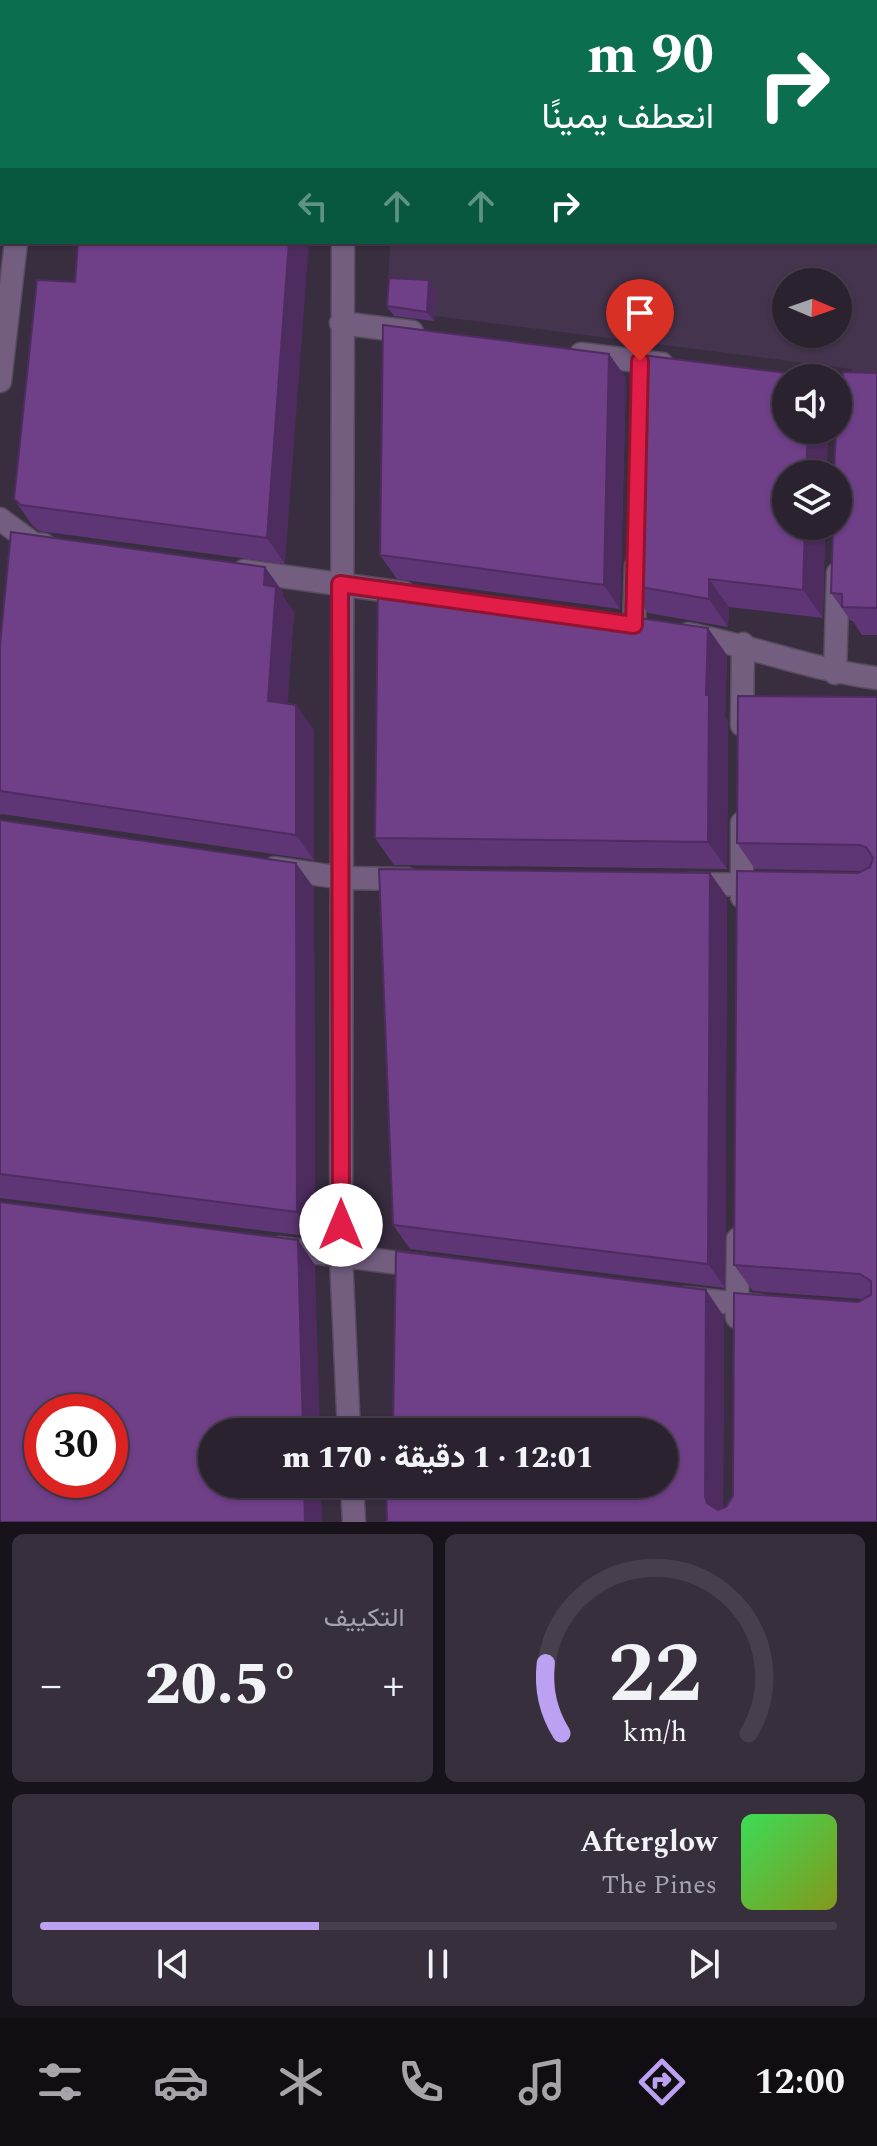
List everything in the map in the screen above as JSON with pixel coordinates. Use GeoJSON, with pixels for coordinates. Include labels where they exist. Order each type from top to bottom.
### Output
{"type":"FeatureCollection","features":[{"type":"Feature","properties":{"kind":"street"},"geometry":{"type":"LineString","coordinates":[[0,381],[16,244]]}},
{"type":"Feature","properties":{"kind":"street"},"geometry":{"type":"LineString","coordinates":[[343,244],[341,1256],[348,1418]]}},
{"type":"Feature","properties":{"kind":"street"},"geometry":{"type":"LineString","coordinates":[[341,323],[436,335]]}},
{"type":"Feature","properties":{"kind":"street"},"geometry":{"type":"LineString","coordinates":[[562,351],[640,369],[684,367]]}},
{"type":"Feature","properties":{"kind":"street"},"geometry":{"type":"LineString","coordinates":[[0,519],[34,544],[65,548]]}},
{"type":"Feature","properties":{"kind":"street"},"geometry":{"type":"LineString","coordinates":[[636,547],[642,626],[743,644],[835,673],[877,678]]}},
{"type":"Feature","properties":{"kind":"street"},"geometry":{"type":"LineString","coordinates":[[835,673],[838,547]]}},
{"type":"Feature","properties":{"kind":"street"},"geometry":{"type":"LineString","coordinates":[[218,568],[433,597]]}},
{"type":"Feature","properties":{"kind":"street"},"geometry":{"type":"LineString","coordinates":[[742,749],[743,644]]}},
{"type":"Feature","properties":{"kind":"street"},"geometry":{"type":"LineString","coordinates":[[742,795],[742,916]]}},
{"type":"Feature","properties":{"kind":"street"},"geometry":{"type":"LineString","coordinates":[[250,864],[343,878],[423,880]]}},
{"type":"Feature","properties":{"kind":"street"},"geometry":{"type":"LineString","coordinates":[[662,884],[787,885]]}},
{"type":"Feature","properties":{"kind":"street"},"geometry":{"type":"LineString","coordinates":[[737,1335],[738,1211]]}},
{"type":"Feature","properties":{"kind":"street"},"geometry":{"type":"LineString","coordinates":[[264,1246],[452,1270]]}},
{"type":"Feature","properties":{"kind":"street"},"geometry":{"type":"LineString","coordinates":[[658,1295],[784,1307]]}},
{"type":"Feature","properties":{"kind":"street"},"geometry":{"type":"LineString","coordinates":[[353,1498],[354,1522]]}},
{"type":"Feature","properties":{"kind":"shaded area"},"geometry":{"type":"Polygon","coordinates":[[[390,244],[877,244],[877,411],[858,411],[852,364],[813,364],[387,310],[390,244]]]}},
{"type":"Feature","properties":{"kind":"building"},"geometry":{"type":"Polygon","coordinates":[[[78,244],[289,244],[267,538],[21,505],[14,499],[37,280],[75,282],[78,244]]]}},
{"type":"Feature","properties":{"kind":"building"},"geometry":{"type":"Polygon","coordinates":[[[389,278],[429,280],[427,312],[387,306],[389,278]]]}},
{"type":"Feature","properties":{"kind":"building"},"geometry":{"type":"Polygon","coordinates":[[[383,325],[609,354],[604,585],[380,555],[383,325]]]}},
{"type":"Feature","properties":{"kind":"building"},"geometry":{"type":"Polygon","coordinates":[[[634,354],[772,371],[772,444],[807,444],[807,460],[772,460],[772,540],[805,540],[803,590],[709,579],[709,599],[629,585],[634,354]]]}},
{"type":"Feature","properties":{"kind":"building"},"geometry":{"type":"Polygon","coordinates":[[[852,372],[877,373],[877,608],[842,607],[842,594],[831,593],[833,540],[852,540],[852,460],[835,460],[835,444],[852,444],[852,372]]]}},
{"type":"Feature","properties":{"kind":"building"},"geometry":{"type":"Polygon","coordinates":[[[11,532],[265,567],[264,585],[276,587],[268,701],[296,705],[296,835],[0,791],[0,645],[11,532]]]}},
{"type":"Feature","properties":{"kind":"building"},"geometry":{"type":"Polygon","coordinates":[[[378,580],[708,628],[708,842],[375,838],[378,580]]]}},
{"type":"Feature","properties":{"kind":"building"},"geometry":{"type":"Polygon","coordinates":[[[738,696],[877,697],[877,1522],[387,1522],[386,1498],[678,1498],[678,1418],[393,1418],[396,1251],[706,1290],[705,1496],[707,1503],[718,1510],[726,1507],[733,1496],[734,1293],[858,1302],[871,1295],[871,1281],[860,1274],[734,1265],[737,871],[858,873],[870,867],[873,858],[866,847],[859,845],[737,843],[738,696]]]}},
{"type":"Feature","properties":{"kind":"building"},"geometry":{"type":"Polygon","coordinates":[[[0,820],[296,863],[297,1212],[0,1174],[0,820]]]}},
{"type":"Feature","properties":{"kind":"building"},"geometry":{"type":"Polygon","coordinates":[[[379,869],[710,873],[708,1264],[393,1225],[379,869]]]}},
{"type":"Feature","properties":{"kind":"building"},"geometry":{"type":"Polygon","coordinates":[[[0,1202],[298,1240],[303,1418],[198,1418],[198,1498],[304,1498],[305,1522],[0,1522],[0,1202]]]}},
{"type":"Feature","properties":{"kind":"route"},"geometry":{"type":"LineString","coordinates":[[341,1225],[343,878],[340,584],[634,625],[640,361]]}}]}
